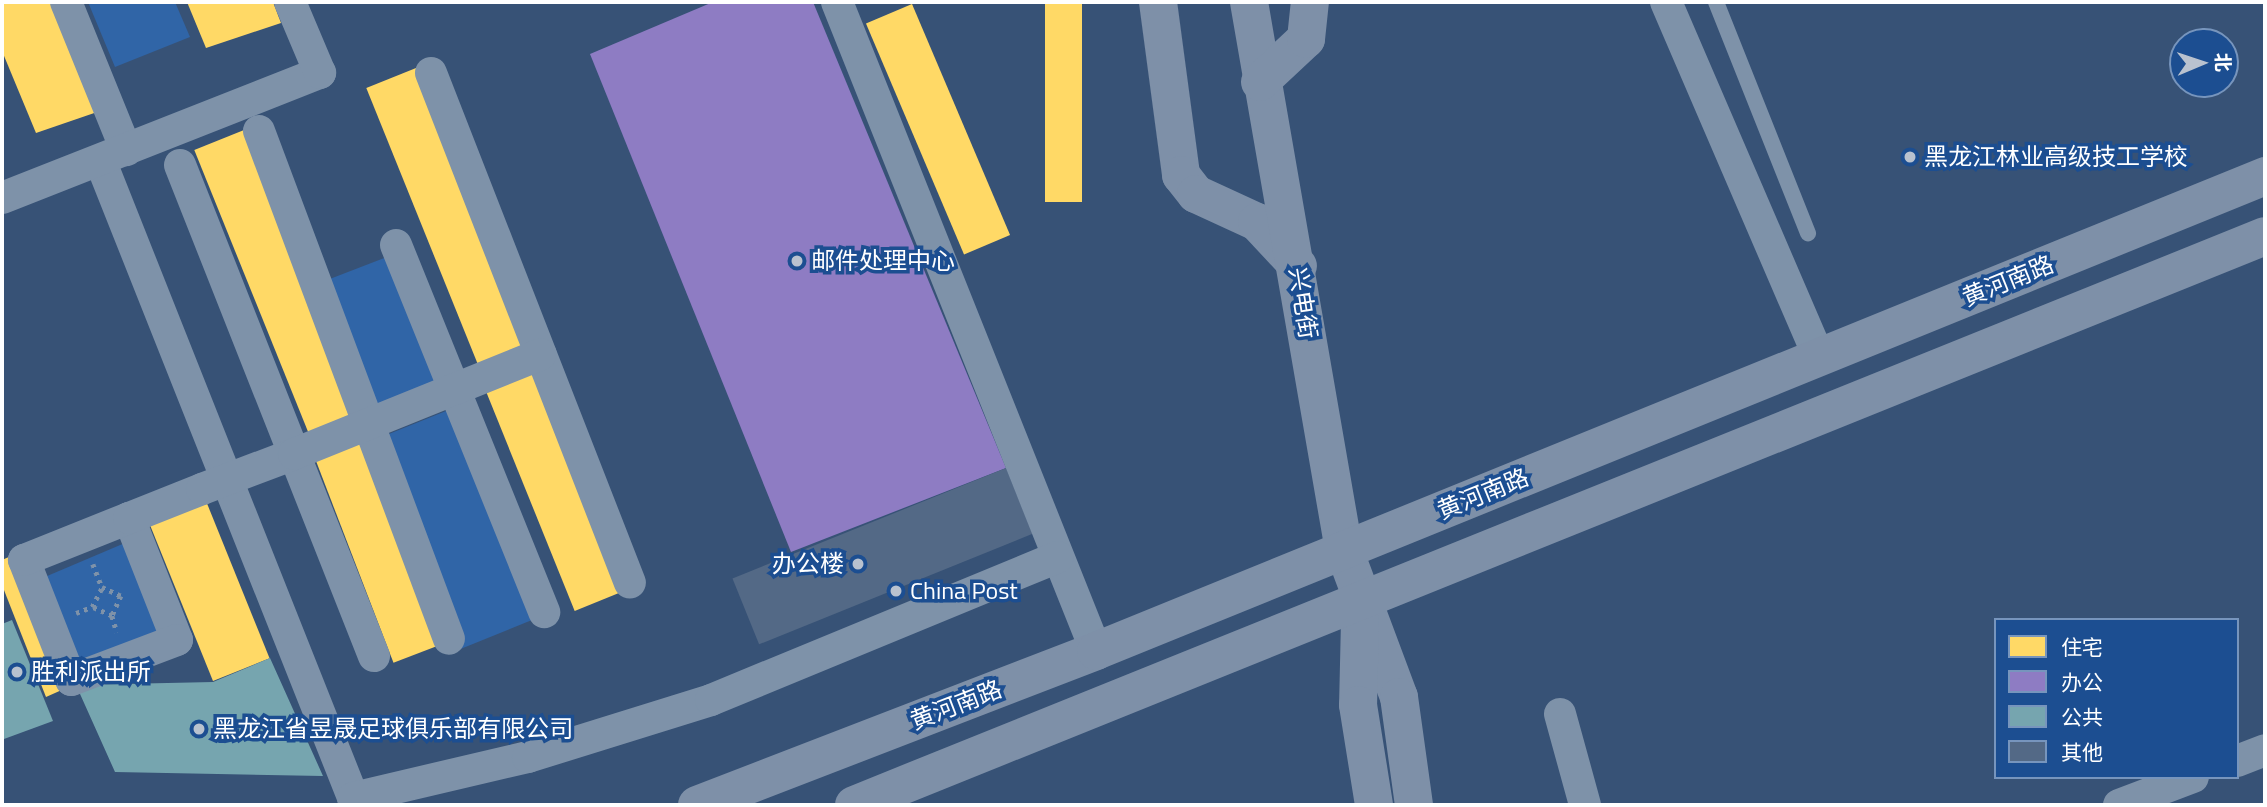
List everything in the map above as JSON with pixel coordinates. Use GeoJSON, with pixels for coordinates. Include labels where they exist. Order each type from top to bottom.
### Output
{"type":"FeatureCollection","features":[{"type":"Feature","properties":{"kind":"main road"},"geometry":{"type":"LineString","coordinates":[[1158,2],[1181,175],[1196,194],[1257,222],[1298,266]]}},
{"type":"Feature","properties":{"kind":"main road","name":"兴电街"},"geometry":{"type":"LineString","coordinates":[[1249,2],[1260,82],[1298,266],[1344,550],[1360,604],[1399,697],[1415,805]]}},
{"type":"Feature","properties":{"kind":"main road"},"geometry":{"type":"LineString","coordinates":[[1260,82],[1306,38],[1310,2]]}},
{"type":"Feature","properties":{"kind":"main road","name":"黄河南路"},"geometry":{"type":"LineString","coordinates":[[697,805],[1096,651],[2265,176]]}},
{"type":"Feature","properties":{"kind":"main road"},"geometry":{"type":"LineString","coordinates":[[854,805],[1114,698],[1360,604],[2265,236]]}},
{"type":"Feature","properties":{"kind":"main road","name":"兴电街"},"geometry":{"type":"LineString","coordinates":[[1360,604],[1359,705],[1374,805]]}},
{"type":"Feature","properties":{"kind":"main road"},"geometry":{"type":"LineString","coordinates":[[1096,651],[1114,698]]}},
{"type":"Feature","properties":{"kind":"street"},"geometry":{"type":"LineString","coordinates":[[66,2],[113,155],[225,480],[354,801],[528,757],[711,700],[1058,556]]}},
{"type":"Feature","properties":{"kind":"street"},"geometry":{"type":"LineString","coordinates":[[2,198],[320,73],[290,2]]}},
{"type":"Feature","properties":{"kind":"street"},"geometry":{"type":"LineString","coordinates":[[837,2],[1096,651]]}},
{"type":"Feature","properties":{"kind":"street"},"geometry":{"type":"LineString","coordinates":[[1665,2],[1820,359]]}},
{"type":"Feature","properties":{"kind":"street"},"geometry":{"type":"LineString","coordinates":[[431,72],[629,583]]}},
{"type":"Feature","properties":{"kind":"street"},"geometry":{"type":"LineString","coordinates":[[259,131],[449,639]]}},
{"type":"Feature","properties":{"kind":"street"},"geometry":{"type":"LineString","coordinates":[[180,165],[373,656]]}},
{"type":"Feature","properties":{"kind":"street"},"geometry":{"type":"LineString","coordinates":[[396,245],[544,612]]}},
{"type":"Feature","properties":{"kind":"street"},"geometry":{"type":"LineString","coordinates":[[129,518],[177,640],[71,680],[24,560],[83,537],[129,518],[225,480],[294,454],[541,354]]}},
{"type":"Feature","properties":{"kind":"street"},"geometry":{"type":"LineString","coordinates":[[1560,714],[1585,805]]}},
{"type":"Feature","properties":{"kind":"street"},"geometry":{"type":"LineString","coordinates":[[2239,760],[2265,750]]}},
{"type":"Feature","properties":{"kind":"street"},"geometry":{"type":"LineString","coordinates":[[2119,805],[2188,779]]}},
{"type":"Feature","properties":{"kind":"lane"},"geometry":{"type":"LineString","coordinates":[[1716,2],[1808,233]]}},
{"type":"Feature","properties":{"kind":"path"},"geometry":{"type":"LineString","coordinates":[[83,537],[102,587],[121,596],[112,616],[92,607],[102,587]]}},
{"type":"Feature","properties":{"kind":"shaded area"},"geometry":{"type":"Polygon","coordinates":[[[88,2],[175,2],[190,37],[115,67],[88,2]]]}},
{"type":"Feature","properties":{"kind":"shaded area"},"geometry":{"type":"Polygon","coordinates":[[[392,255],[440,381],[370,408],[322,282],[392,255]]]}},
{"type":"Feature","properties":{"kind":"shaded area"},"geometry":{"type":"Polygon","coordinates":[[[451,409],[536,619],[459,650],[374,440],[451,409]]]}},
{"type":"Feature","properties":{"kind":"shaded area"},"geometry":{"type":"Polygon","coordinates":[[[132,540],[169,627],[81,665],[44,578],[132,540]]]}},
{"type":"Feature","properties":{"kind":"building: 住宅"},"geometry":{"type":"Polygon","coordinates":[[[2,2],[59,2],[103,110],[36,133],[2,51],[2,2]]]}},
{"type":"Feature","properties":{"kind":"building: 住宅"},"geometry":{"type":"Polygon","coordinates":[[[187,2],[273,2],[281,23],[206,48],[187,2]]]}},
{"type":"Feature","properties":{"kind":"building: 住宅"},"geometry":{"type":"Polygon","coordinates":[[[1045,2],[1082,2],[1082,202],[1045,202],[1045,2]]]}},
{"type":"Feature","properties":{"kind":"building: 住宅"},"geometry":{"type":"Polygon","coordinates":[[[912,4],[1010,235],[964,255],[866,24],[912,4]]]}},
{"type":"Feature","properties":{"kind":"building: 住宅"},"geometry":{"type":"Polygon","coordinates":[[[421,66],[535,349],[481,371],[366,88],[421,66]]]}},
{"type":"Feature","properties":{"kind":"building: 住宅"},"geometry":{"type":"Polygon","coordinates":[[[249,128],[363,411],[309,433],[194,150],[249,128]]]}},
{"type":"Feature","properties":{"kind":"building: 住宅"},"geometry":{"type":"Polygon","coordinates":[[[538,368],[628,590],[575,611],[485,389],[538,368]]]}},
{"type":"Feature","properties":{"kind":"building: 住宅"},"geometry":{"type":"Polygon","coordinates":[[[367,432],[448,642],[393,663],[313,453],[367,432]]]}},
{"type":"Feature","properties":{"kind":"building: 住宅"},"geometry":{"type":"Polygon","coordinates":[[[204,496],[270,658],[213,681],[147,519],[204,496]]]}},
{"type":"Feature","properties":{"kind":"building: 住宅"},"geometry":{"type":"Polygon","coordinates":[[[11,556],[64,689],[46,697],[2,585],[2,560],[11,556]]]}},
{"type":"Feature","properties":{"kind":"building: 办公","name":"邮件处理中心"},"geometry":{"type":"Polygon","coordinates":[[[713,2],[813,2],[1006,468],[791,552],[590,54],[713,2]]]}},
{"type":"Feature","properties":{"kind":"building: 公共","name":"胜利派出所"},"geometry":{"type":"Polygon","coordinates":[[[12,620],[53,721],[4,739],[2,624],[12,620]]]}},
{"type":"Feature","properties":{"kind":"building: 公共","name":"黑龙江省昱晟足球俱乐部有限公司"},"geometry":{"type":"Polygon","coordinates":[[[270,658],[323,776],[115,772],[76,685],[213,682],[270,658]]]}},
{"type":"Feature","properties":{"kind":"building: 其他","name":"办公楼"},"geometry":{"type":"Polygon","coordinates":[[[1006,468],[1033,534],[759,644],[732,579],[1006,468]]]}},
{"type":"Feature","properties":{"kind":"place","name":"黑龙江林业高级技工学校"},"geometry":{"type":"Point","coordinates":[1910,157]}},
{"type":"Feature","properties":{"kind":"place","name":"邮件处理中心"},"geometry":{"type":"Point","coordinates":[797,261]}},
{"type":"Feature","properties":{"kind":"place","name":"办公楼"},"geometry":{"type":"Point","coordinates":[858,564]}},
{"type":"Feature","properties":{"kind":"place","name":"China Post"},"geometry":{"type":"Point","coordinates":[896,591]}},
{"type":"Feature","properties":{"kind":"place","name":"胜利派出所"},"geometry":{"type":"Point","coordinates":[17,672]}},
{"type":"Feature","properties":{"kind":"place","name":"黑龙江省昱晟足球俱乐部有限公司"},"geometry":{"type":"Point","coordinates":[199,729]}}]}
